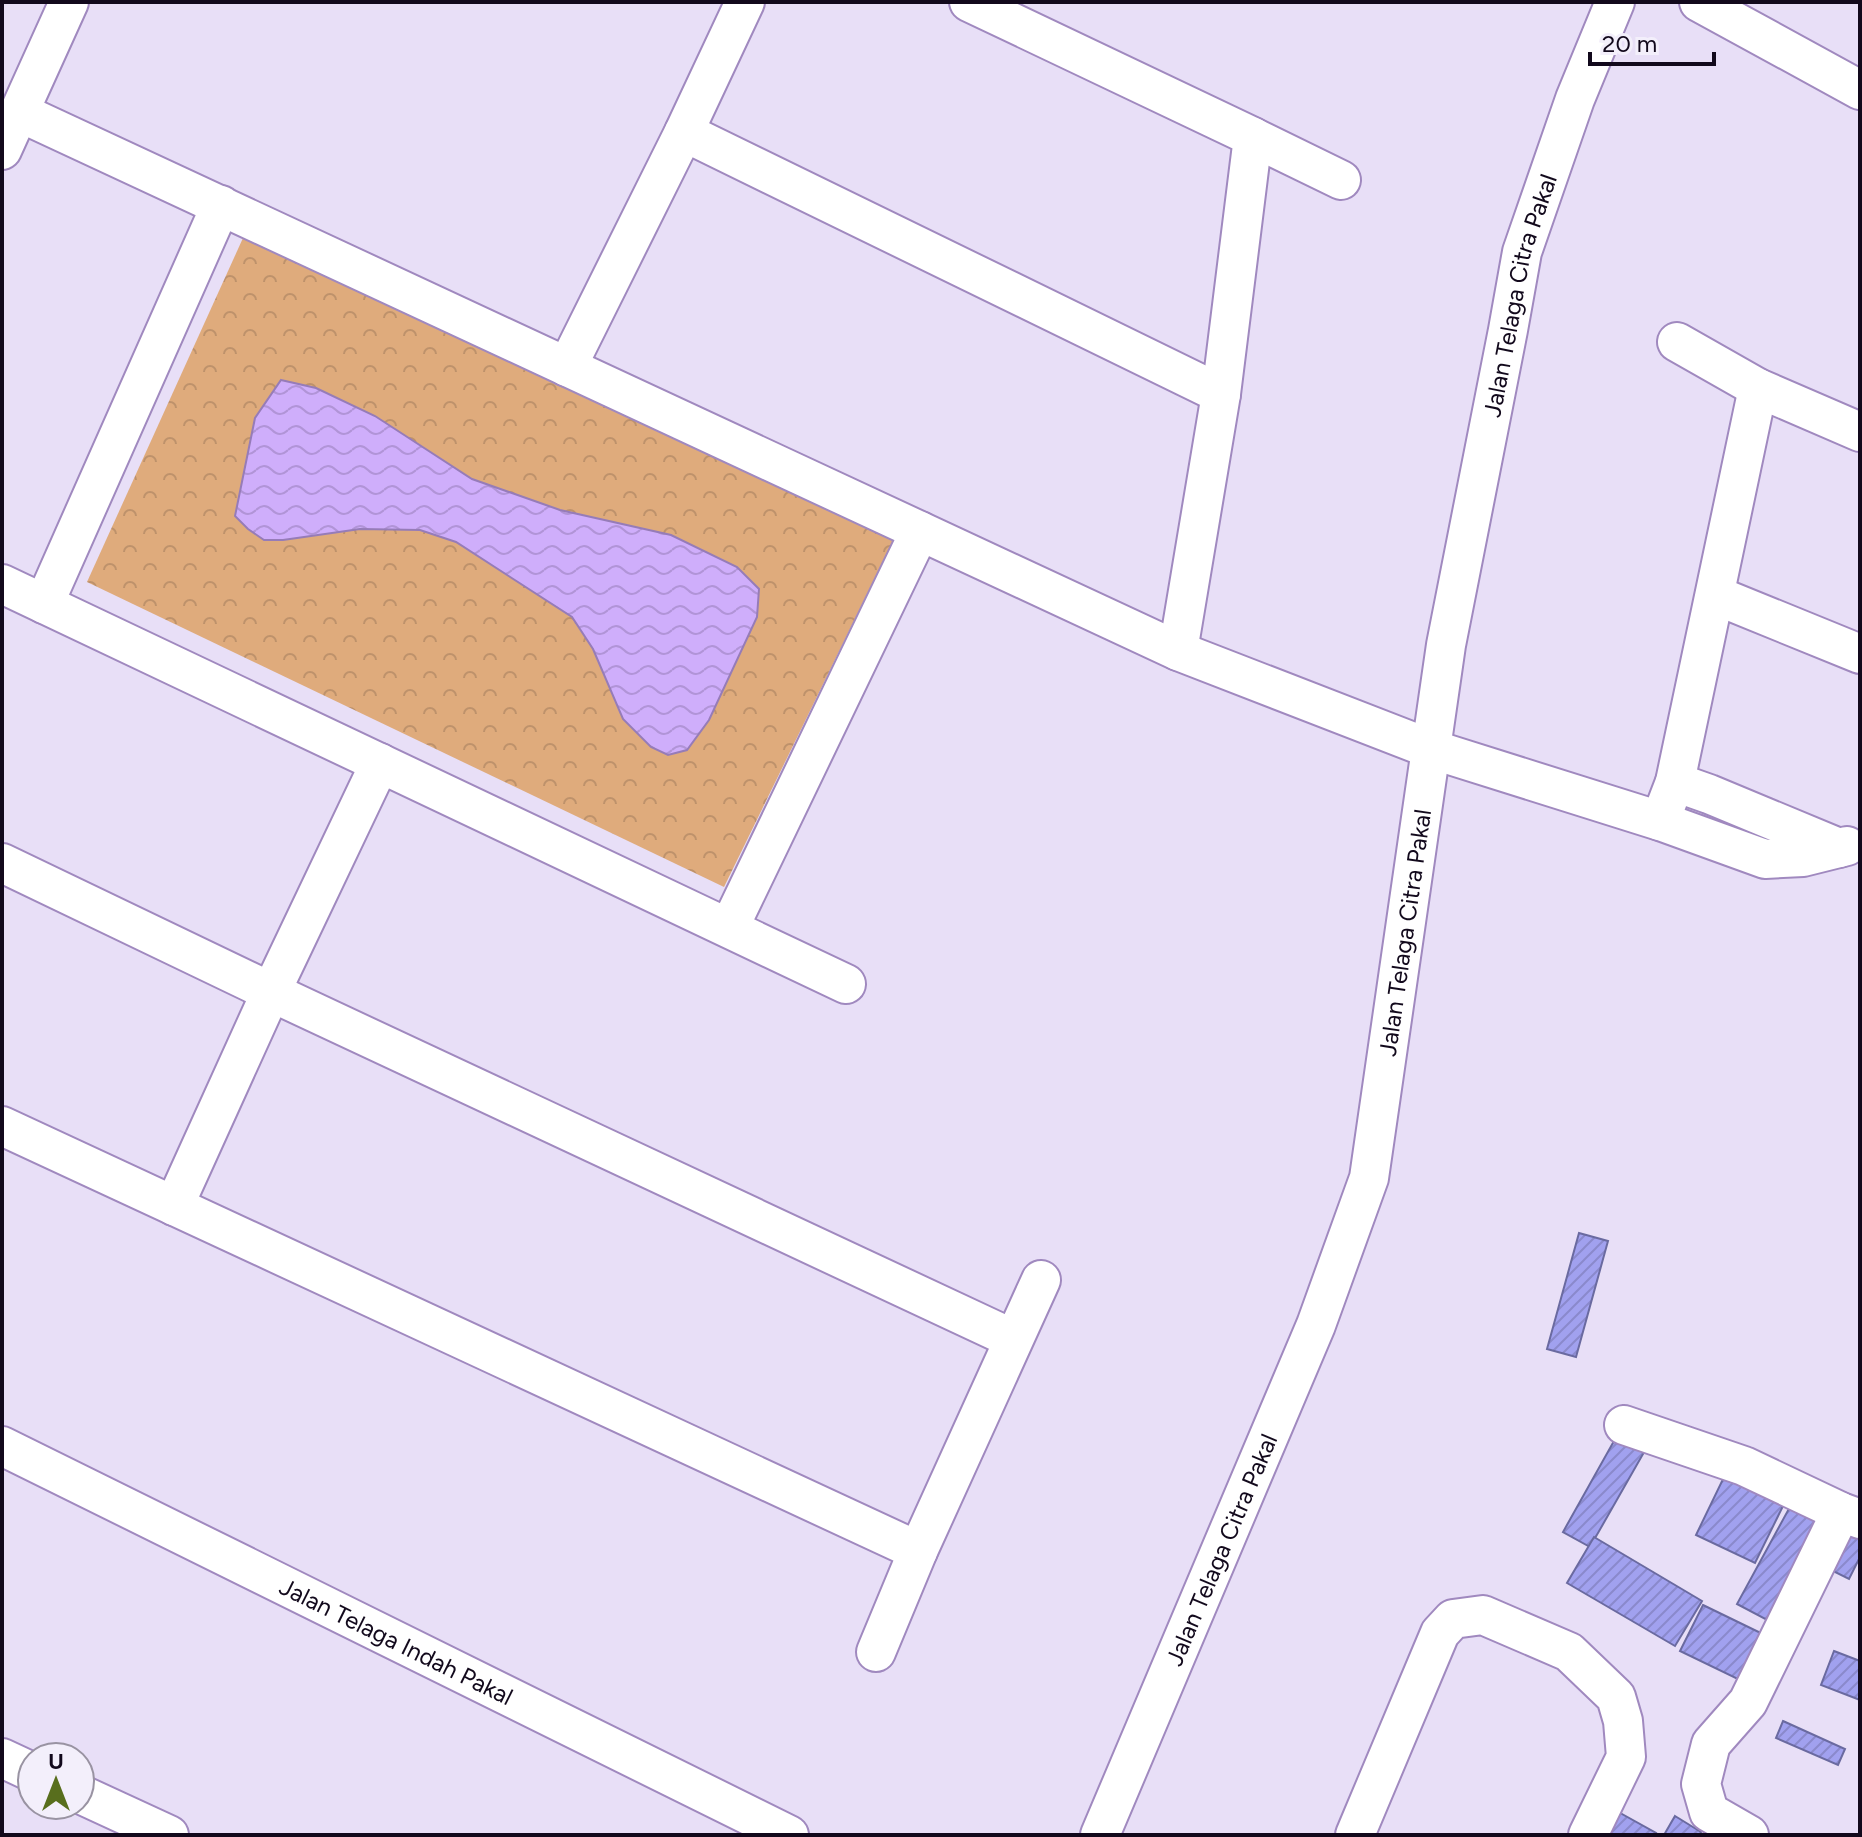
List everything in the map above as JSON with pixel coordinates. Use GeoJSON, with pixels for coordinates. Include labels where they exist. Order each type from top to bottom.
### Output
{"type":"FeatureCollection","features":[{"type":"Feature","properties":{"kind":"street"},"geometry":{"type":"LineString","coordinates":[[2,150],[69,2]]}},
{"type":"Feature","properties":{"kind":"street"},"geometry":{"type":"LineString","coordinates":[[567,367],[745,2]]}},
{"type":"Feature","properties":{"kind":"street"},"geometry":{"type":"LineString","coordinates":[[969,2],[1341,180]]}},
{"type":"Feature","properties":{"kind":"street","name":"Jalan Telaga Citra Pakal"},"geometry":{"type":"LineString","coordinates":[[1100,1835],[1316,1325],[1369,1178],[1446,645],[1522,252],[1575,99],[1615,2]]}},
{"type":"Feature","properties":{"kind":"street"},"geometry":{"type":"LineString","coordinates":[[1699,2],[1860,90]]}},
{"type":"Feature","properties":{"kind":"street"},"geometry":{"type":"LineString","coordinates":[[19,112],[1178,651],[1431,749],[1660,821],[1765,859],[1803,857],[1850,845]]}},
{"type":"Feature","properties":{"kind":"street"},"geometry":{"type":"LineString","coordinates":[[684,132],[1221,394]]}},
{"type":"Feature","properties":{"kind":"street"},"geometry":{"type":"LineString","coordinates":[[1178,651],[1221,394],[1253,137]]}},
{"type":"Feature","properties":{"kind":"street"},"geometry":{"type":"LineString","coordinates":[[44,604],[221,205]]}},
{"type":"Feature","properties":{"kind":"street"},"geometry":{"type":"LineString","coordinates":[[1677,342],[1758,388],[1860,432]]}},
{"type":"Feature","properties":{"kind":"street"},"geometry":{"type":"LineString","coordinates":[[1660,821],[1675,782],[1758,388]]}},
{"type":"Feature","properties":{"kind":"street"},"geometry":{"type":"LineString","coordinates":[[729,928],[920,531]]}},
{"type":"Feature","properties":{"kind":"street"},"geometry":{"type":"LineString","coordinates":[[2,584],[846,984]]}},
{"type":"Feature","properties":{"kind":"street"},"geometry":{"type":"LineString","coordinates":[[1715,595],[1860,654]]}},
{"type":"Feature","properties":{"kind":"street"},"geometry":{"type":"LineString","coordinates":[[174,1206],[380,763]]}},
{"type":"Feature","properties":{"kind":"street"},"geometry":{"type":"LineString","coordinates":[[1675,782],[1850,845]]}},
{"type":"Feature","properties":{"kind":"street"},"geometry":{"type":"LineString","coordinates":[[2,863],[1013,1339]]}},
{"type":"Feature","properties":{"kind":"street"},"geometry":{"type":"LineString","coordinates":[[2,1126],[918,1551]]}},
{"type":"Feature","properties":{"kind":"street"},"geometry":{"type":"LineString","coordinates":[[876,1652],[918,1551],[1041,1280]]}},
{"type":"Feature","properties":{"kind":"street"},"geometry":{"type":"LineString","coordinates":[[1624,1425],[1744,1466],[1851,1516],[1748,1702],[1711,1744],[1701,1784],[1709,1812],[1749,1835]]}},
{"type":"Feature","properties":{"kind":"street","name":"Jalan Telaga Indah Pakal"},"geometry":{"type":"LineString","coordinates":[[2,1446],[789,1835]]}},
{"type":"Feature","properties":{"kind":"street"},"geometry":{"type":"LineString","coordinates":[[1355,1835],[1440,1633],[1453,1619],[1483,1615],[1569,1652],[1616,1697],[1623,1721],[1626,1757],[1588,1835]]}},
{"type":"Feature","properties":{"kind":"street"},"geometry":{"type":"LineString","coordinates":[[96,1801],[169,1835]]}},
{"type":"Feature","properties":{"kind":"green space"},"geometry":{"type":"Polygon","coordinates":[[[243,238],[895,537],[724,887],[87,582],[243,238]]]}},
{"type":"Feature","properties":{"kind":"water"},"geometry":{"type":"Polygon","coordinates":[[[281,380],[316,388],[375,416],[472,479],[560,510],[671,535],[737,567],[759,589],[757,617],[709,720],[687,750],[668,755],[651,747],[623,719],[593,649],[572,617],[456,542],[420,530],[360,529],[264,540],[248,529],[235,516],[255,418],[281,380]]]}},
{"type":"Feature","properties":{"kind":"building"},"geometry":{"type":"Polygon","coordinates":[[[1579,1233],[1608,1241],[1576,1357],[1547,1349],[1579,1233]]]}},
{"type":"Feature","properties":{"kind":"building"},"geometry":{"type":"Polygon","coordinates":[[[1619,1432],[1647,1447],[1590,1547],[1563,1532],[1619,1432]]]}},
{"type":"Feature","properties":{"kind":"building"},"geometry":{"type":"Polygon","coordinates":[[[1724,1477],[1783,1506],[1755,1563],[1696,1535],[1724,1477]]]}},
{"type":"Feature","properties":{"kind":"building"},"geometry":{"type":"Polygon","coordinates":[[[1791,1505],[1822,1521],[1769,1621],[1737,1604],[1791,1505]]]}},
{"type":"Feature","properties":{"kind":"building"},"geometry":{"type":"Polygon","coordinates":[[[1841,1525],[1860,1535],[1860,1557],[1849,1579],[1821,1565],[1841,1525]]]}},
{"type":"Feature","properties":{"kind":"building"},"geometry":{"type":"Polygon","coordinates":[[[1594,1537],[1702,1601],[1675,1646],[1567,1583],[1594,1537]]]}},
{"type":"Feature","properties":{"kind":"building"},"geometry":{"type":"Polygon","coordinates":[[[1703,1605],[1769,1637],[1746,1683],[1680,1651],[1703,1605]]]}},
{"type":"Feature","properties":{"kind":"building"},"geometry":{"type":"Polygon","coordinates":[[[1834,1651],[1860,1661],[1860,1700],[1821,1685],[1834,1651]]]}},
{"type":"Feature","properties":{"kind":"building"},"geometry":{"type":"Polygon","coordinates":[[[1783,1721],[1845,1749],[1838,1765],[1776,1738],[1783,1721]]]}},
{"type":"Feature","properties":{"kind":"building"},"geometry":{"type":"Polygon","coordinates":[[[1613,1809],[1656,1833],[1655,1835],[1598,1835],[1613,1809]]]}},
{"type":"Feature","properties":{"kind":"building"},"geometry":{"type":"Polygon","coordinates":[[[1675,1816],[1701,1832],[1699,1835],[1664,1835],[1675,1816]]]}}]}
